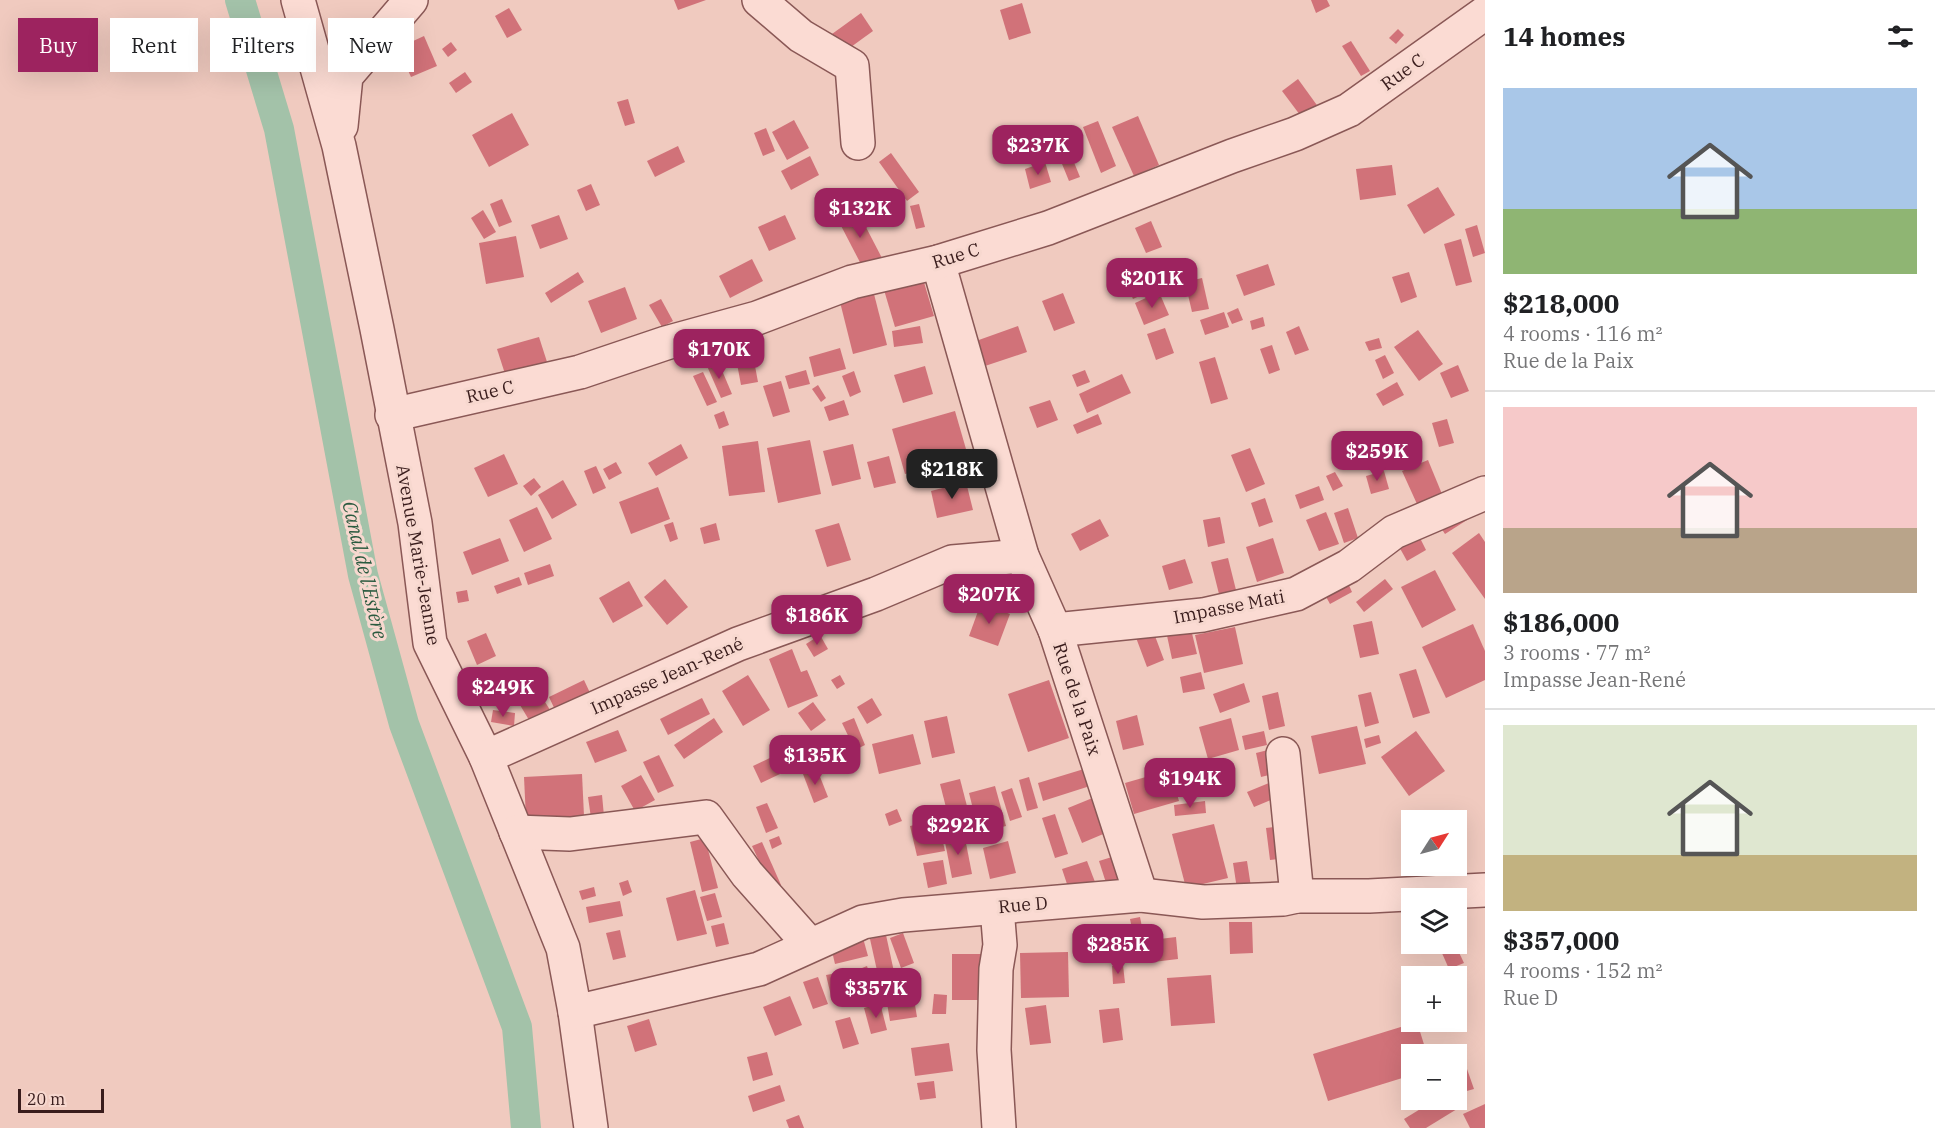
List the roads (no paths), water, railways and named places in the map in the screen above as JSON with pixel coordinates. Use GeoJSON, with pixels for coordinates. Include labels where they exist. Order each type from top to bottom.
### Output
{"type":"FeatureCollection","features":[{"type":"Feature","properties":{"kind":"street"},"geometry":{"type":"LineString","coordinates":[[339,146],[346,76],[411,0]]}},
{"type":"Feature","properties":{"kind":"street"},"geometry":{"type":"LineString","coordinates":[[759,0],[801,36],[852,66],[858,142]]}},
{"type":"Feature","properties":{"kind":"street","name":"Avenue Marie-Jeanne"},"geometry":{"type":"LineString","coordinates":[[302,3],[339,146],[415,523],[430,643],[486,757],[563,948],[575,1012],[591,1128]]}},
{"type":"Feature","properties":{"kind":"street","name":"Rue C"},"geometry":{"type":"LineString","coordinates":[[393,415],[580,372],[756,318],[852,282],[938,262],[1058,224],[1295,134],[1349,110],[1485,13]]}},
{"type":"Feature","properties":{"kind":"street","name":"Rue de la Paix"},"geometry":{"type":"LineString","coordinates":[[938,262],[1022,556],[1055,630],[1141,895]]}},
{"type":"Feature","properties":{"kind":"street","name":"Impasse Mati"},"geometry":{"type":"LineString","coordinates":[[1055,630],[1203,615],[1296,594],[1349,566],[1394,532],[1485,493]]}},
{"type":"Feature","properties":{"kind":"street","name":"Impasse Jean-René"},"geometry":{"type":"LineString","coordinates":[[486,757],[738,644],[876,594],[952,562],[1022,556]]}},
{"type":"Feature","properties":{"kind":"street"},"geometry":{"type":"LineString","coordinates":[[1283,754],[1297,896]]}},
{"type":"Feature","properties":{"kind":"street"},"geometry":{"type":"LineString","coordinates":[[516,832],[570,834],[706,817],[747,874],[810,945]]}},
{"type":"Feature","properties":{"kind":"street","name":"Rue D"},"geometry":{"type":"LineString","coordinates":[[575,1012],[759,969],[864,922],[903,915],[1141,895],[1203,902],[1283,899],[1297,896],[1369,896],[1485,890]]}},
{"type":"Feature","properties":{"kind":"street"},"geometry":{"type":"LineString","coordinates":[[997,908],[1000,945],[996,969],[994,1050],[999,1128]]}},
{"type":"Feature","properties":{"kind":"waterway","name":"Canal de l'Estère"},"geometry":{"type":"LineString","coordinates":[[240,0],[279,129],[363,575],[404,724],[517,1027],[526,1128]]}}]}
